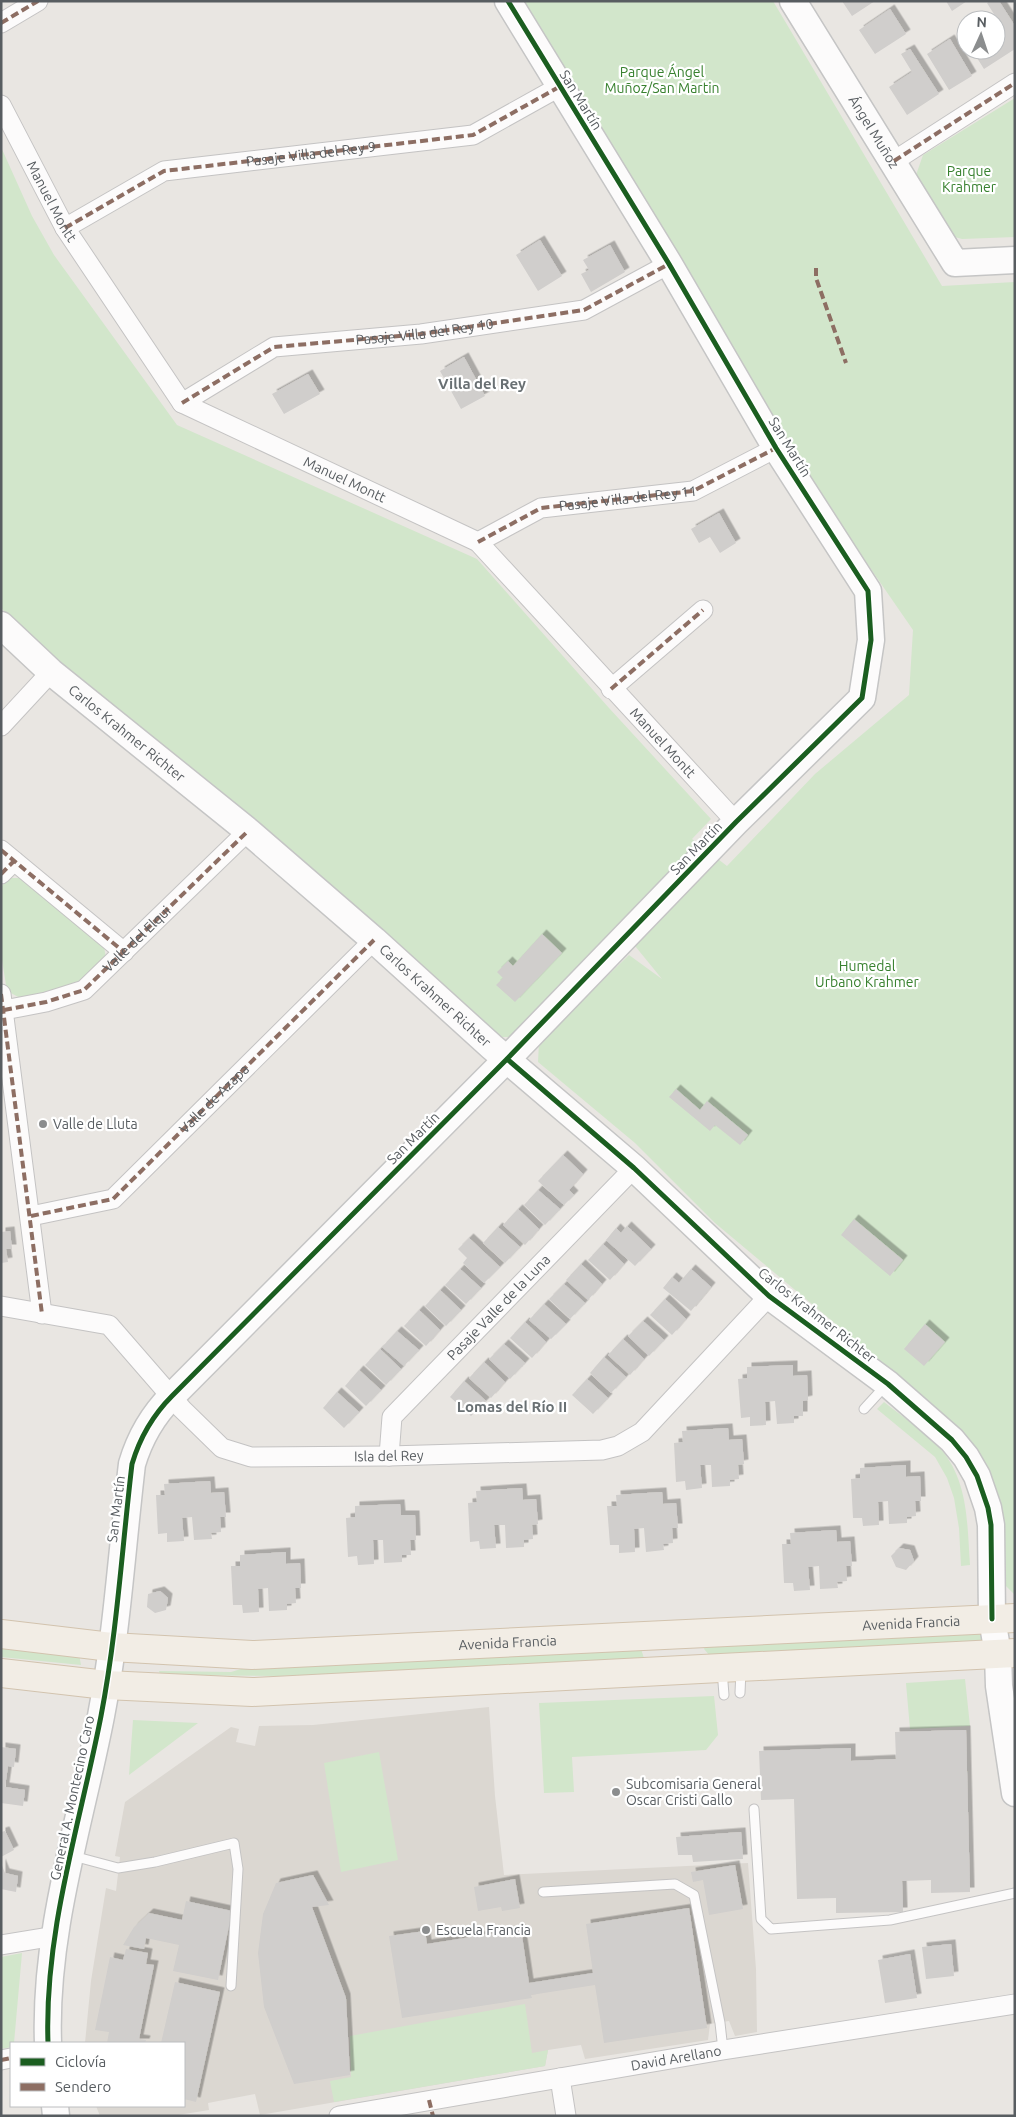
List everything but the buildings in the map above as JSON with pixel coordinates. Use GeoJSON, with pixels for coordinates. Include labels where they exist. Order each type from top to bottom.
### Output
{"type":"FeatureCollection","features":[{"type":"Feature","properties":{"kind":"main road","name":"Avenida Francia"},"geometry":{"type":"LineString","coordinates":[[1,1634],[111,1647],[252,1655],[1004,1618]]}},
{"type":"Feature","properties":{"kind":"main road"},"geometry":{"type":"LineString","coordinates":[[674,1634],[679,1670]]}},
{"type":"Feature","properties":{"kind":"main road"},"geometry":{"type":"LineString","coordinates":[[1,1673],[106,1685],[252,1692],[679,1670],[734,1676],[1006,1653]]}},
{"type":"Feature","properties":{"kind":"street"},"geometry":{"type":"LineString","coordinates":[[1,24],[38,1]]}},
{"type":"Feature","properties":{"kind":"street","name":"San Martín"},"geometry":{"type":"LineString","coordinates":[[111,1647],[132,1464],[138,1444],[148,1424],[159,1409],[507,1059],[736,822],[862,698],[871,640],[868,591],[776,448],[669,264],[508,1]]}},
{"type":"Feature","properties":{"kind":"street","name":"Ángel Muñoz"},"geometry":{"type":"LineString","coordinates":[[793,1],[894,161],[955,263],[1015,260]]}},
{"type":"Feature","properties":{"kind":"street"},"geometry":{"type":"LineString","coordinates":[[894,161],[1015,83]]}},
{"type":"Feature","properties":{"kind":"street","name":"Pasaje Villa del Rey 9"},"geometry":{"type":"LineString","coordinates":[[65,228],[164,172],[473,135],[559,87]]}},
{"type":"Feature","properties":{"kind":"street","name":"Manuel Montt"},"geometry":{"type":"LineString","coordinates":[[1,105],[65,228],[182,403],[478,542],[736,822]]}},
{"type":"Feature","properties":{"kind":"street","name":"Pasaje Villa del Rey 10"},"geometry":{"type":"LineString","coordinates":[[182,403],[274,347],[421,334],[584,310],[669,264]]}},
{"type":"Feature","properties":{"kind":"street","name":"Pasaje Villa del Rey 11"},"geometry":{"type":"LineString","coordinates":[[478,542],[541,508],[693,491],[776,448]]}},
{"type":"Feature","properties":{"kind":"street"},"geometry":{"type":"LineString","coordinates":[[611,688],[703,610]]}},
{"type":"Feature","properties":{"kind":"street","name":"Carlos Krahmer Richter"},"geometry":{"type":"LineString","coordinates":[[1,626],[51,672],[248,831],[374,940],[507,1059],[634,1168],[770,1296],[888,1384],[952,1440],[966,1457],[977,1476],[988,1508],[1004,1618],[1006,1653],[999,1686],[1015,1793]]}},
{"type":"Feature","properties":{"kind":"street"},"geometry":{"type":"LineString","coordinates":[[1,726],[51,672]]}},
{"type":"Feature","properties":{"kind":"street","name":"Valle del Elqui"},"geometry":{"type":"LineString","coordinates":[[3,1002],[46,1002],[84,990],[248,831]]}},
{"type":"Feature","properties":{"kind":"street"},"geometry":{"type":"LineString","coordinates":[[6,862],[124,952]]}},
{"type":"Feature","properties":{"kind":"street","name":"Valle de Azapa"},"geometry":{"type":"LineString","coordinates":[[31,1216],[113,1199],[374,940]]}},
{"type":"Feature","properties":{"kind":"street"},"geometry":{"type":"LineString","coordinates":[[3,1002],[42,1314]]}},
{"type":"Feature","properties":{"kind":"street","name":"Pasaje Valle de la Luna"},"geometry":{"type":"LineString","coordinates":[[389,1456],[392,1417],[634,1168]]}},
{"type":"Feature","properties":{"kind":"street","name":"Isla del Rey"},"geometry":{"type":"LineString","coordinates":[[1,1306],[109,1325],[182,1409],[222,1448],[251,1457],[389,1456],[602,1450],[618,1446],[632,1439],[651,1423],[770,1296]]}},
{"type":"Feature","properties":{"kind":"street","name":"General A. Montecino Caro"},"geometry":{"type":"LineString","coordinates":[[48,2042],[47,2008],[55,1936],[106,1685],[111,1647]]}},
{"type":"Feature","properties":{"kind":"street"},"geometry":{"type":"LineString","coordinates":[[1,1945],[55,1936]]}},
{"type":"Feature","properties":{"kind":"street","name":"David Arellano"},"geometry":{"type":"LineString","coordinates":[[339,2116],[431,2108],[560,2078],[1015,2004]]}},
{"type":"Feature","properties":{"kind":"street"},"geometry":{"type":"LineString","coordinates":[[560,2078],[566,2116]]}},
{"type":"Feature","properties":{"kind":"lane"},"geometry":{"type":"LineString","coordinates":[[864,1409],[888,1384]]}},
{"type":"Feature","properties":{"kind":"lane"},"geometry":{"type":"LineString","coordinates":[[724,1695],[734,1676]]}},
{"type":"Feature","properties":{"kind":"lane"},"geometry":{"type":"LineString","coordinates":[[754,1810],[761,1919],[771,1929],[890,1920],[1015,1893]]}},
{"type":"Feature","properties":{"kind":"lane"},"geometry":{"type":"LineString","coordinates":[[70,1856],[118,1868],[155,1862],[234,1843],[238,1869],[231,1986]]}},
{"type":"Feature","properties":{"kind":"lane"},"geometry":{"type":"LineString","coordinates":[[543,1892],[675,1884],[694,1895],[720,2023],[723,2050]]}},
{"type":"Feature","properties":{"kind":"shaded area","name":"Escuela Francia"},"geometry":{"type":"Polygon","coordinates":[[[489,1707],[495,1796],[504,1875],[748,1863],[756,1969],[757,2032],[735,2036],[729,2021],[710,2024],[708,2040],[585,2059],[581,2045],[548,2050],[545,2066],[260,2115],[255,2094],[208,2103],[209,2110],[172,2116],[100,2116],[96,2107],[185,2107],[185,2042],[85,2042],[91,1981],[106,1888],[116,1891],[120,1857],[115,1856],[125,1802],[231,1727],[239,1729],[236,1742],[255,1746],[259,1726],[313,1725],[489,1707]]]}},
{"type":"Feature","properties":{"kind":"green space"},"geometry":{"type":"Polygon","coordinates":[[[519,1],[773,1],[942,286],[1015,282],[1015,1595],[1004,1584],[997,1496],[991,1476],[977,1451],[935,1407],[715,1223],[635,1143],[538,1062],[539,1042],[629,955],[662,979],[622,930],[511,1037],[501,1037],[57,661],[1,608],[1,147],[32,216],[54,255],[177,425],[477,559],[609,708],[711,819],[692,839],[727,866],[815,774],[909,695],[913,630],[804,469],[806,467],[731,352],[519,1]]]}},
{"type":"Feature","properties":{"kind":"green space","name":"Parque Krahmer"},"geometry":{"type":"Polygon","coordinates":[[[1015,98],[1015,237],[962,239],[951,236],[916,175],[923,155],[1015,98]]]}},
{"type":"Feature","properties":{"kind":"green space"},"geometry":{"type":"Polygon","coordinates":[[[7,878],[23,878],[104,946],[106,959],[78,987],[24,1000],[7,991],[1,954],[1,888],[7,878]]]}},
{"type":"Feature","properties":{"kind":"green space"},"geometry":{"type":"Polygon","coordinates":[[[884,1402],[928,1436],[949,1461],[956,1475],[965,1504],[970,1565],[961,1566],[959,1528],[954,1498],[947,1478],[935,1457],[877,1409],[884,1402]]]}},
{"type":"Feature","properties":{"kind":"green space"},"geometry":{"type":"Polygon","coordinates":[[[982,1628],[983,1642],[710,1656],[704,1649],[707,1642],[982,1628]]]}},
{"type":"Feature","properties":{"kind":"green space"},"geometry":{"type":"Polygon","coordinates":[[[1,1646],[79,1654],[81,1665],[1,1657],[1,1646]]]}},
{"type":"Feature","properties":{"kind":"green space"},"geometry":{"type":"Polygon","coordinates":[[[641,1649],[645,1661],[280,1676],[160,1675],[159,1671],[231,1672],[258,1664],[641,1649]]]}},
{"type":"Feature","properties":{"kind":"green space"},"geometry":{"type":"Polygon","coordinates":[[[965,1679],[970,1726],[910,1729],[906,1683],[965,1679]]]}},
{"type":"Feature","properties":{"kind":"green space"},"geometry":{"type":"Polygon","coordinates":[[[714,1696],[718,1735],[706,1750],[572,1757],[574,1792],[544,1793],[539,1703],[714,1696]]]}},
{"type":"Feature","properties":{"kind":"green space"},"geometry":{"type":"Polygon","coordinates":[[[133,1720],[198,1723],[129,1775],[133,1720]]]}},
{"type":"Feature","properties":{"kind":"green space"},"geometry":{"type":"Polygon","coordinates":[[[379,1752],[398,1860],[341,1872],[324,1763],[379,1752]]]}},
{"type":"Feature","properties":{"kind":"green space"},"geometry":{"type":"Polygon","coordinates":[[[22,1953],[14,2042],[10,2042],[10,2047],[1,2049],[1,1957],[22,1953]]]}},
{"type":"Feature","properties":{"kind":"green space"},"geometry":{"type":"Polygon","coordinates":[[[525,2004],[532,2053],[548,2050],[545,2066],[334,2102],[330,2081],[351,2077],[350,2036],[525,2004]]]}},
{"type":"Feature","properties":{"kind":"marked path"},"geometry":{"type":"LineString","coordinates":[[1,23],[38,1]]}},
{"type":"Feature","properties":{"kind":"marked path"},"geometry":{"type":"LineString","coordinates":[[894,161],[1015,83]]}},
{"type":"Feature","properties":{"kind":"marked path"},"geometry":{"type":"LineString","coordinates":[[65,228],[164,171],[473,135],[559,87]]}},
{"type":"Feature","properties":{"kind":"marked path"},"geometry":{"type":"LineString","coordinates":[[182,403],[274,347],[421,334],[584,310],[669,264]]}},
{"type":"Feature","properties":{"kind":"marked path"},"geometry":{"type":"LineString","coordinates":[[816,268],[816,278],[846,363]]}},
{"type":"Feature","properties":{"kind":"marked path"},"geometry":{"type":"LineString","coordinates":[[478,542],[541,508],[693,491],[776,448]]}},
{"type":"Feature","properties":{"kind":"marked path"},"geometry":{"type":"LineString","coordinates":[[611,689],[703,610]]}},
{"type":"Feature","properties":{"kind":"marked path"},"geometry":{"type":"LineString","coordinates":[[4,1010],[46,1002],[84,990],[248,831]]}},
{"type":"Feature","properties":{"kind":"marked path"},"geometry":{"type":"LineString","coordinates":[[1,850],[124,952]]}},
{"type":"Feature","properties":{"kind":"marked path"},"geometry":{"type":"LineString","coordinates":[[1,874],[14,861]]}},
{"type":"Feature","properties":{"kind":"marked path"},"geometry":{"type":"LineString","coordinates":[[31,1216],[113,1199],[374,940]]}},
{"type":"Feature","properties":{"kind":"marked path"},"geometry":{"type":"LineString","coordinates":[[1,994],[42,1314]]}},
{"type":"Feature","properties":{"kind":"marked path"},"geometry":{"type":"LineString","coordinates":[[1,2060],[10,2058]]}},
{"type":"Feature","properties":{"kind":"marked path"},"geometry":{"type":"LineString","coordinates":[[429,2100],[433,2116]]}},
{"type":"Feature","properties":{"kind":"cycle path"},"geometry":{"type":"LineString","coordinates":[[48,2042],[48,2002],[57,1919],[107,1685],[132,1464],[148,1427],[158,1411],[172,1396],[507,1059],[736,822],[862,698],[871,640],[868,591],[776,448],[669,264],[508,1]]}},
{"type":"Feature","properties":{"kind":"cycle path"},"geometry":{"type":"LineString","coordinates":[[507,1059],[634,1168],[769,1296],[888,1384],[952,1440],[966,1457],[977,1476],[988,1508],[991,1525],[992,1619]]}},
{"type":"Feature","properties":{"kind":"place","name":"Valle de Lluta"},"geometry":{"type":"Point","coordinates":[43,1124]}},
{"type":"Feature","properties":{"kind":"place","name":"Subcomisaria General Oscar Cristi Gallo"},"geometry":{"type":"Point","coordinates":[616,1792]}},
{"type":"Feature","properties":{"kind":"place","name":"Escuela Francia"},"geometry":{"type":"Point","coordinates":[426,1930]}},
{"type":"Feature","properties":{"kind":"district","name":"Villa del Rey"},"geometry":{"type":"Point","coordinates":[482,383]}},
{"type":"Feature","properties":{"kind":"district","name":"Lomas del Río II"},"geometry":{"type":"Point","coordinates":[512,1406]}},
{"type":"Feature","properties":{"kind":"park label","name":"Parque Ángel Muñoz/San Martin"},"geometry":{"type":"Point","coordinates":[662,80]}},
{"type":"Feature","properties":{"kind":"park label","name":"Humedal Urbano Krahmer"},"geometry":{"type":"Point","coordinates":[867,974]}}]}
